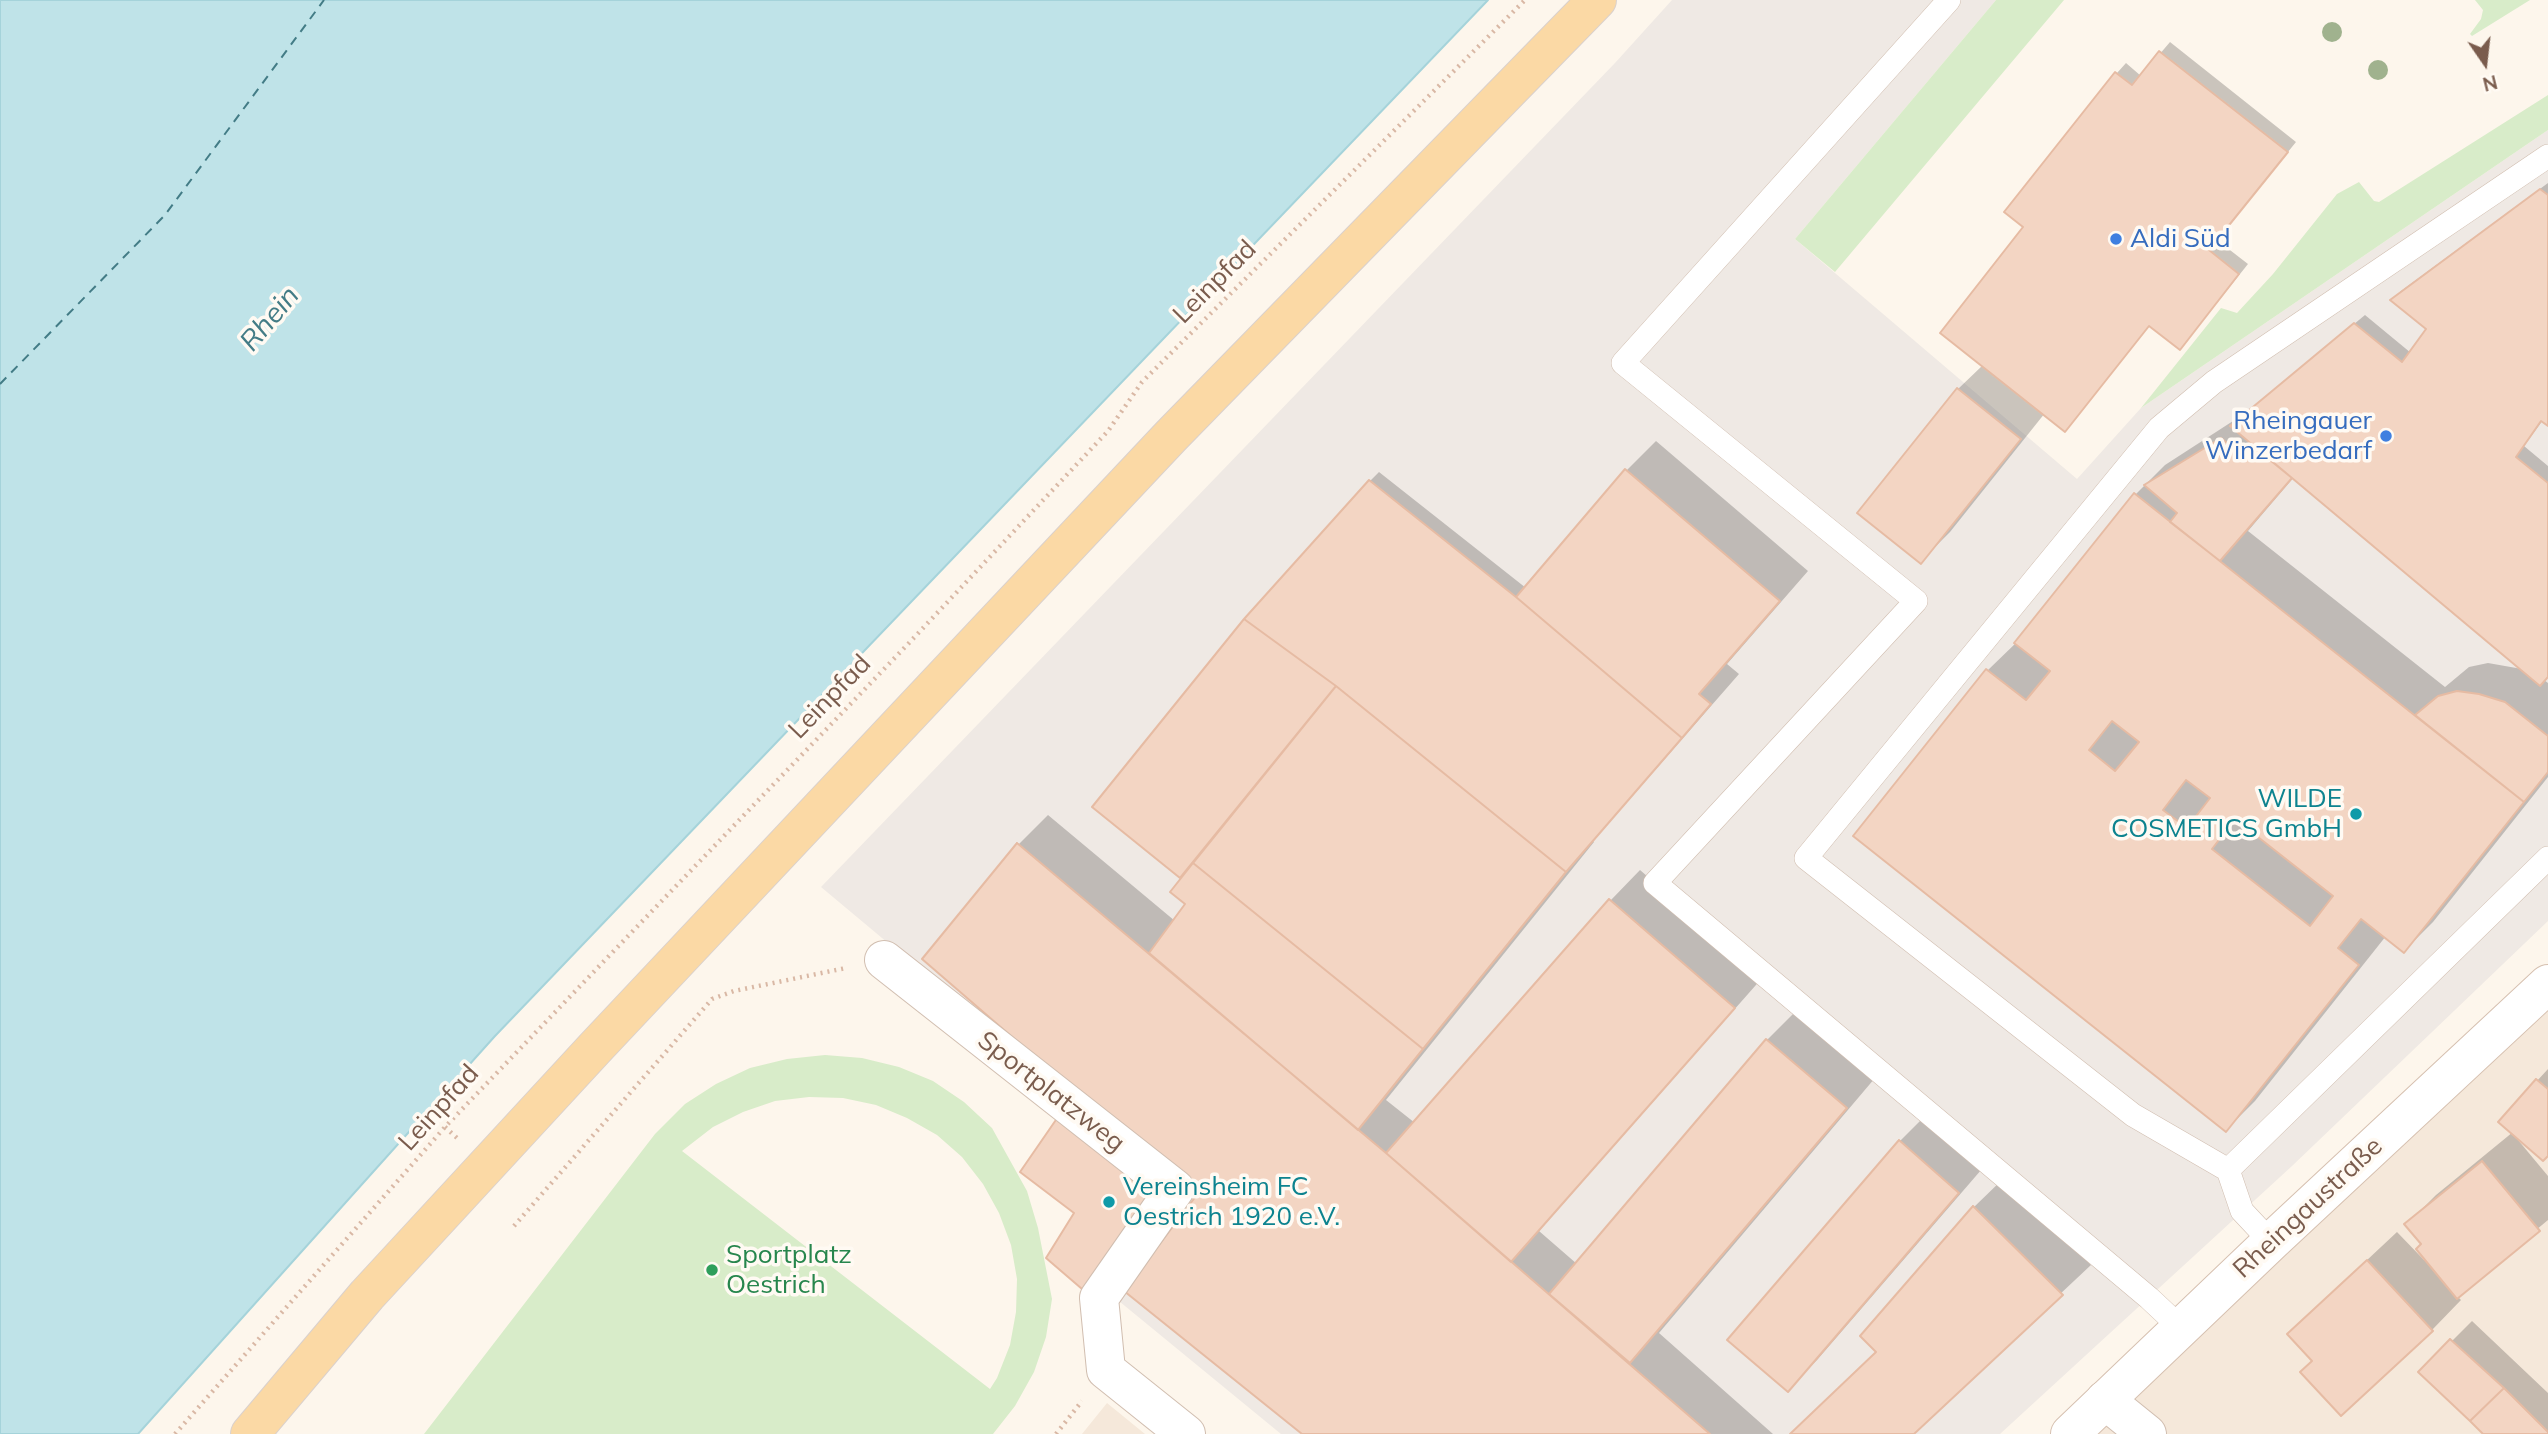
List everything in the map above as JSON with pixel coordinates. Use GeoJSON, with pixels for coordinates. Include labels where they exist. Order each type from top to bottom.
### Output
{"type":"FeatureCollection","features":[{"type":"Feature","properties":{"kind":"main road"},"geometry":{"type":"LineString","coordinates":[[250,1434],[367,1295],[595,1048],[1171,436],[1597,0]]}},
{"type":"Feature","properties":{"kind":"street","name":"Sportplatzweg"},"geometry":{"type":"LineString","coordinates":[[884,960],[1175,1189],[1099,1298],[1106,1370],[1186,1434]]}},
{"type":"Feature","properties":{"kind":"street","name":"Rheingaustraße"},"geometry":{"type":"LineString","coordinates":[[2070,1434],[2548,984]]}},
{"type":"Feature","properties":{"kind":"street"},"geometry":{"type":"LineString","coordinates":[[2105,1401],[2147,1434]]}},
{"type":"Feature","properties":{"kind":"lane"},"geometry":{"type":"LineString","coordinates":[[1949,0],[1623,363],[1916,601],[1655,883],[2139,1289],[2181,1328]]}},
{"type":"Feature","properties":{"kind":"lane"},"geometry":{"type":"LineString","coordinates":[[2271,1242],[2242,1212],[2228,1170],[2133,1115],[1806,858],[2159,428],[2214,382],[2548,156]]}},
{"type":"Feature","properties":{"kind":"lane"},"geometry":{"type":"LineString","coordinates":[[2228,1170],[2548,858]]}},
{"type":"Feature","properties":{"kind":"path","name":"Leinpfad"},"geometry":{"type":"LineString","coordinates":[[175,1434],[445,1127],[890,663],[1098,441],[1142,382],[1525,0]]}},
{"type":"Feature","properties":{"kind":"path"},"geometry":{"type":"LineString","coordinates":[[514,1226],[712,999],[734,991],[884,960]]}},
{"type":"Feature","properties":{"kind":"path"},"geometry":{"type":"LineString","coordinates":[[445,1127],[457,1137]]}},
{"type":"Feature","properties":{"kind":"path"},"geometry":{"type":"LineString","coordinates":[[403,1177],[409,1181]]}},
{"type":"Feature","properties":{"kind":"shaded area"},"geometry":{"type":"Polygon","coordinates":[[[1672,0],[1996,0],[1795,239],[2077,479],[2141,408],[2548,130],[2548,921],[2292,1166],[2000,1434],[1281,1434],[1114,1297],[1187,1193],[821,887],[1615,63],[1672,0]]]}},
{"type":"Feature","properties":{"kind":"shaded area"},"geometry":{"type":"Polygon","coordinates":[[[2548,1002],[2548,1434],[2094,1434],[2548,1002]]]}},
{"type":"Feature","properties":{"kind":"shaded area"},"geometry":{"type":"Polygon","coordinates":[[[1107,1403],[1145,1434],[1082,1434],[1107,1403]]]}},
{"type":"Feature","properties":{"kind":"green space"},"geometry":{"type":"Polygon","coordinates":[[[1996,0],[2064,0],[1835,272],[1795,239],[1996,0]]]}},
{"type":"Feature","properties":{"kind":"green space"},"geometry":{"type":"Polygon","coordinates":[[[2475,0],[2530,0],[2472,36],[2470,34],[2481,19],[2483,10],[2475,0]]]}},
{"type":"Feature","properties":{"kind":"green space"},"geometry":{"type":"Polygon","coordinates":[[[2548,95],[2548,130],[2141,408],[2221,308],[2237,313],[2273,274],[2337,194],[2359,182],[2374,201],[2379,202],[2548,95]]]}},
{"type":"Feature","properties":{"kind":"green space","name":"Sportplatz Oestrich"},"geometry":{"type":"Polygon","coordinates":[[[825,1055],[862,1058],[899,1067],[933,1081],[964,1102],[992,1128],[1027,1191],[1038,1228],[1052,1299],[1046,1337],[1034,1372],[1015,1406],[993,1434],[424,1434],[655,1134],[685,1104],[716,1084],[750,1068],[787,1059],[825,1055]],[[809,1097],[775,1101],[743,1112],[713,1127],[682,1151],[990,1389],[1010,1345],[1016,1312],[1017,1279],[1011,1245],[999,1213],[983,1184],[962,1157],[937,1135],[876,1105],[843,1098],[809,1097]]]}},
{"type":"Feature","properties":{"kind":"water","name":"Rhein"},"geometry":{"type":"Polygon","coordinates":[[[0,0],[1488,0],[495,1036],[138,1434],[0,1434],[0,0]]]}},
{"type":"Feature","properties":{"kind":"building","name":"Aldi Süd"},"geometry":{"type":"Polygon","coordinates":[[[2159,51],[2288,152],[2209,250],[2239,274],[2180,350],[2149,326],[2065,432],[1940,333],[2023,227],[2004,212],[2115,72],[2132,85],[2159,51]]]}},
{"type":"Feature","properties":{"kind":"building","name":"Rheingauer Winzerbedarf"},"geometry":{"type":"Polygon","coordinates":[[[2540,189],[2548,195],[2548,426],[2541,421],[2516,457],[2548,483],[2548,677],[2540,686],[2230,426],[2354,323],[2402,362],[2426,329],[2390,300],[2540,189]]]}},
{"type":"Feature","properties":{"kind":"building"},"geometry":{"type":"Polygon","coordinates":[[[1957,388],[2021,439],[1921,564],[1857,513],[1957,388]]]}},
{"type":"Feature","properties":{"kind":"building"},"geometry":{"type":"Polygon","coordinates":[[[2221,438],[2244,457],[2254,447],[2292,478],[2220,561],[2170,522],[2177,513],[2144,485],[2221,438]]]}},
{"type":"Feature","properties":{"kind":"building"},"geometry":{"type":"Polygon","coordinates":[[[1625,469],[1780,601],[1699,694],[1711,704],[1682,738],[1516,597],[1625,469]]]}},
{"type":"Feature","properties":{"kind":"building"},"geometry":{"type":"Polygon","coordinates":[[[1369,480],[1516,597],[1682,738],[1566,872],[1336,686],[1244,619],[1369,480]]]}},
{"type":"Feature","properties":{"kind":"building","name":"WILDE COSMETICS GmbH"},"geometry":{"type":"Polygon","coordinates":[[[2134,493],[2524,802],[2404,953],[2361,919],[2338,948],[2359,965],[2226,1132],[1853,836],[1986,669],[2026,700],[2050,671],[2014,643],[2134,493]],[[2112,721],[2089,750],[2115,771],[2139,742],[2112,721]],[[2186,780],[2163,810],[2187,828],[2210,798],[2186,780]],[[2235,819],[2212,849],[2310,926],[2333,896],[2235,819]]]}},
{"type":"Feature","properties":{"kind":"building"},"geometry":{"type":"Polygon","coordinates":[[[1244,619],[1336,686],[1180,878],[1092,807],[1244,619]]]}},
{"type":"Feature","properties":{"kind":"building"},"geometry":{"type":"Polygon","coordinates":[[[1336,686],[1566,872],[1423,1049],[1193,863],[1336,686]]]}},
{"type":"Feature","properties":{"kind":"building"},"geometry":{"type":"Polygon","coordinates":[[[2457,691],[2505,702],[2548,736],[2548,772],[2524,802],[2415,715],[2438,696],[2457,691]]]}},
{"type":"Feature","properties":{"kind":"building"},"geometry":{"type":"Polygon","coordinates":[[[1017,843],[1386,1153],[1710,1434],[1302,1434],[1124,1291],[1196,1196],[922,959],[1017,843]]]}},
{"type":"Feature","properties":{"kind":"building"},"geometry":{"type":"Polygon","coordinates":[[[1193,863],[1423,1049],[1358,1130],[1149,953],[1185,904],[1170,892],[1193,863]]]}},
{"type":"Feature","properties":{"kind":"building"},"geometry":{"type":"Polygon","coordinates":[[[1609,899],[1735,1008],[1511,1262],[1386,1153],[1609,899]]]}},
{"type":"Feature","properties":{"kind":"building"},"geometry":{"type":"Polygon","coordinates":[[[1766,1039],[1847,1108],[1630,1363],[1549,1294],[1766,1039]]]}},
{"type":"Feature","properties":{"kind":"building"},"geometry":{"type":"Polygon","coordinates":[[[2536,1079],[2548,1089],[2548,1156],[2543,1161],[2498,1122],[2536,1079]]]}},
{"type":"Feature","properties":{"kind":"building","name":"Vereinsheim FC Oestrich 1920 e.V."},"geometry":{"type":"Polygon","coordinates":[[[1060,1114],[1166,1192],[1089,1295],[1046,1258],[1074,1213],[1020,1172],[1060,1114]]]}},
{"type":"Feature","properties":{"kind":"building"},"geometry":{"type":"Polygon","coordinates":[[[1899,1140],[1959,1193],[1788,1392],[1727,1340],[1899,1140]]]}},
{"type":"Feature","properties":{"kind":"building"},"geometry":{"type":"Polygon","coordinates":[[[2482,1161],[2540,1231],[2457,1299],[2416,1249],[2421,1244],[2404,1224],[2482,1161]]]}},
{"type":"Feature","properties":{"kind":"building"},"geometry":{"type":"Polygon","coordinates":[[[1973,1206],[2063,1295],[1914,1434],[1790,1434],[1876,1352],[1860,1336],[1973,1206]]]}},
{"type":"Feature","properties":{"kind":"building"},"geometry":{"type":"Polygon","coordinates":[[[2367,1260],[2433,1331],[2341,1416],[2300,1372],[2312,1361],[2287,1334],[2367,1260]]]}},
{"type":"Feature","properties":{"kind":"building"},"geometry":{"type":"Polygon","coordinates":[[[2450,1339],[2504,1388],[2470,1421],[2418,1372],[2450,1339]]]}},
{"type":"Feature","properties":{"kind":"building"},"geometry":{"type":"Polygon","coordinates":[[[2504,1388],[2548,1434],[2483,1434],[2470,1421],[2504,1388]]]}},
{"type":"Feature","properties":{"kind":"ferry route"},"geometry":{"type":"LineString","coordinates":[[0,384],[165,215],[324,0]]}},
{"type":"Feature","properties":{"kind":"place","name":"Aldi Süd"},"geometry":{"type":"Point","coordinates":[2116,239]}},
{"type":"Feature","properties":{"kind":"place","name":"Rheingauer Winzerbedarf"},"geometry":{"type":"Point","coordinates":[2386,436]}},
{"type":"Feature","properties":{"kind":"place","name":"WILDE COSMETICS GmbH"},"geometry":{"type":"Point","coordinates":[2356,814]}},
{"type":"Feature","properties":{"kind":"place","name":"Vereinsheim FC Oestrich 1920 e.V."},"geometry":{"type":"Point","coordinates":[1109,1202]}},
{"type":"Feature","properties":{"kind":"place","name":"Sportplatz Oestrich"},"geometry":{"type":"Point","coordinates":[712,1270]}}]}
